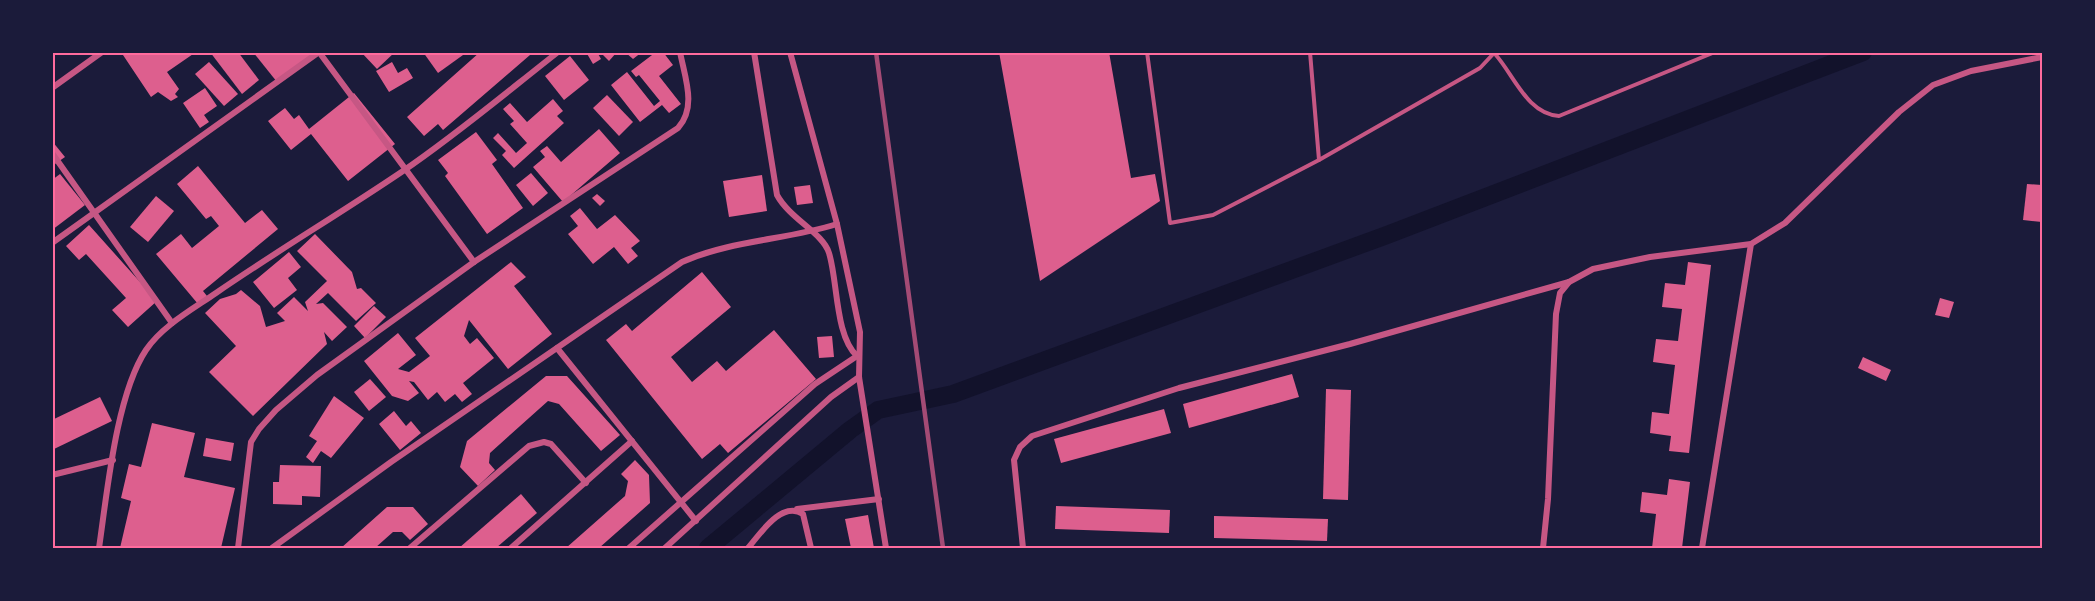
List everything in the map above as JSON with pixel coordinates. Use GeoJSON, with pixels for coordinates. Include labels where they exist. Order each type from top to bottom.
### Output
{"type":"FeatureCollection","features":[{"type":"Feature","properties":{"kind":"street"},"geometry":{"type":"LineString","coordinates":[[52,88],[102,52]]}},
{"type":"Feature","properties":{"kind":"street"},"geometry":{"type":"LineString","coordinates":[[99,549],[113,460],[132,375],[146,349],[172,323],[276,252],[404,170],[558,52]]}},
{"type":"Feature","properties":{"kind":"street"},"geometry":{"type":"LineString","coordinates":[[238,549],[251,442],[259,429],[316,375],[474,262],[678,128],[689,113],[688,93],[680,52]]}},
{"type":"Feature","properties":{"kind":"street"},"geometry":{"type":"LineString","coordinates":[[754,52],[777,195],[789,214],[812,232],[829,252],[846,339],[857,356]]}},
{"type":"Feature","properties":{"kind":"street"},"geometry":{"type":"LineString","coordinates":[[790,52],[837,224],[860,332],[857,356],[886,549]]}},
{"type":"Feature","properties":{"kind":"street"},"geometry":{"type":"LineString","coordinates":[[52,243],[319,53],[474,262]]}},
{"type":"Feature","properties":{"kind":"street"},"geometry":{"type":"LineString","coordinates":[[1023,549],[1014,460],[1020,447],[1032,436],[1179,388],[1350,344],[1569,282],[1593,269],[1650,257],[1751,244],[1785,223],[1899,112],[1934,85],[1971,71],[2043,57]]}},
{"type":"Feature","properties":{"kind":"street"},"geometry":{"type":"LineString","coordinates":[[52,153],[172,323]]}},
{"type":"Feature","properties":{"kind":"street"},"geometry":{"type":"LineString","coordinates":[[272,549],[391,462],[682,262],[711,250],[812,232],[837,224]]}},
{"type":"Feature","properties":{"kind":"street"},"geometry":{"type":"LineString","coordinates":[[1702,549],[1751,244]]}},
{"type":"Feature","properties":{"kind":"street"},"geometry":{"type":"LineString","coordinates":[[1542,549],[1548,499],[1556,314],[1560,293],[1569,282]]}},
{"type":"Feature","properties":{"kind":"street"},"geometry":{"type":"LineString","coordinates":[[557,348],[696,521]]}},
{"type":"Feature","properties":{"kind":"street"},"geometry":{"type":"LineString","coordinates":[[629,549],[815,384],[857,356]]}},
{"type":"Feature","properties":{"kind":"street"},"geometry":{"type":"LineString","coordinates":[[665,549],[831,397],[860,376]]}},
{"type":"Feature","properties":{"kind":"street"},"geometry":{"type":"LineString","coordinates":[[511,549],[632,441]]}},
{"type":"Feature","properties":{"kind":"street"},"geometry":{"type":"LineString","coordinates":[[410,549],[529,446],[544,442],[551,444],[586,483]]}},
{"type":"Feature","properties":{"kind":"street"},"geometry":{"type":"LineString","coordinates":[[52,476],[113,460]]}},
{"type":"Feature","properties":{"kind":"street"},"geometry":{"type":"LineString","coordinates":[[748,549],[777,517],[790,509],[879,499]]}},
{"type":"Feature","properties":{"kind":"street"},"geometry":{"type":"LineString","coordinates":[[796,509],[803,514],[812,549]]}},
{"type":"Feature","properties":{"kind":"lane"},"geometry":{"type":"LineString","coordinates":[[1147,52],[1170,223],[1213,215],[1319,160],[1480,68],[1495,53],[1533,106],[1547,116],[1559,116],[1715,52]]}},
{"type":"Feature","properties":{"kind":"lane"},"geometry":{"type":"LineString","coordinates":[[1310,52],[1319,160]]}},
{"type":"Feature","properties":{"kind":"building"},"geometry":{"type":"Polygon","coordinates":[[[121,52],[196,52],[167,72],[179,89],[175,94],[178,97],[171,101],[158,92],[151,97],[121,52]]]}},
{"type":"Feature","properties":{"kind":"building"},"geometry":{"type":"Polygon","coordinates":[[[210,52],[238,52],[259,80],[242,94],[210,52]]]}},
{"type":"Feature","properties":{"kind":"building"},"geometry":{"type":"Polygon","coordinates":[[[253,52],[315,52],[277,82],[253,52]]]}},
{"type":"Feature","properties":{"kind":"building"},"geometry":{"type":"Polygon","coordinates":[[[361,52],[395,52],[377,69],[361,52]]]}},
{"type":"Feature","properties":{"kind":"building"},"geometry":{"type":"Polygon","coordinates":[[[423,52],[461,52],[463,55],[438,73],[423,52]]]}},
{"type":"Feature","properties":{"kind":"building"},"geometry":{"type":"Polygon","coordinates":[[[480,52],[527,52],[530,55],[443,130],[438,124],[424,136],[407,117],[480,52]]]}},
{"type":"Feature","properties":{"kind":"building"},"geometry":{"type":"Polygon","coordinates":[[[586,52],[597,52],[601,59],[593,64],[586,52]]]}},
{"type":"Feature","properties":{"kind":"building"},"geometry":{"type":"Polygon","coordinates":[[[606,52],[617,52],[609,61],[603,55],[606,52]]]}},
{"type":"Feature","properties":{"kind":"building"},"geometry":{"type":"Polygon","coordinates":[[[625,52],[642,52],[633,59],[625,52]]]}},
{"type":"Feature","properties":{"kind":"building"},"geometry":{"type":"Polygon","coordinates":[[[656,52],[663,52],[673,65],[659,76],[681,104],[669,113],[662,105],[640,122],[611,85],[627,72],[654,106],[660,101],[639,75],[636,77],[631,71],[656,52]]]}},
{"type":"Feature","properties":{"kind":"building"},"geometry":{"type":"Polygon","coordinates":[[[999,52],[1109,52],[1131,178],[1155,174],[1160,201],[1040,281],[999,52]]]}},
{"type":"Feature","properties":{"kind":"building"},"geometry":{"type":"Polygon","coordinates":[[[570,56],[589,80],[564,100],[545,76],[570,56]]]}},
{"type":"Feature","properties":{"kind":"building"},"geometry":{"type":"Polygon","coordinates":[[[209,62],[238,94],[224,106],[195,74],[209,62]]]}},
{"type":"Feature","properties":{"kind":"building"},"geometry":{"type":"Polygon","coordinates":[[[392,62],[398,73],[407,68],[413,78],[389,92],[376,71],[392,62]]]}},
{"type":"Feature","properties":{"kind":"building"},"geometry":{"type":"Polygon","coordinates":[[[205,88],[217,106],[204,115],[209,122],[200,128],[183,103],[205,88]]]}},
{"type":"Feature","properties":{"kind":"building"},"geometry":{"type":"Polygon","coordinates":[[[354,93],[395,144],[348,181],[311,134],[291,150],[268,121],[285,108],[294,119],[299,115],[309,129],[354,93]]]}},
{"type":"Feature","properties":{"kind":"building"},"geometry":{"type":"Polygon","coordinates":[[[607,95],[633,122],[619,136],[593,108],[607,95]]]}},
{"type":"Feature","properties":{"kind":"building"},"geometry":{"type":"Polygon","coordinates":[[[553,99],[563,111],[557,116],[564,123],[514,168],[502,155],[506,151],[493,138],[498,133],[516,153],[527,143],[510,124],[514,121],[503,109],[510,103],[527,122],[553,99]]]}},
{"type":"Feature","properties":{"kind":"building"},"geometry":{"type":"Polygon","coordinates":[[[599,129],[620,153],[563,202],[533,167],[545,157],[540,151],[547,146],[561,162],[599,129]]]}},
{"type":"Feature","properties":{"kind":"building"},"geometry":{"type":"Polygon","coordinates":[[[476,132],[497,160],[492,164],[523,208],[487,234],[445,176],[448,173],[438,160],[476,132]]]}},
{"type":"Feature","properties":{"kind":"building"},"geometry":{"type":"Polygon","coordinates":[[[52,141],[65,157],[52,166],[52,141]]]}},
{"type":"Feature","properties":{"kind":"building"},"geometry":{"type":"Polygon","coordinates":[[[198,166],[245,223],[262,210],[278,229],[203,291],[207,296],[198,304],[156,254],[181,234],[192,248],[219,226],[211,216],[206,219],[177,184],[198,166]]]}},
{"type":"Feature","properties":{"kind":"building"},"geometry":{"type":"Polygon","coordinates":[[[531,173],[548,193],[533,206],[516,185],[531,173]]]}},
{"type":"Feature","properties":{"kind":"building"},"geometry":{"type":"Polygon","coordinates":[[[60,174],[85,205],[52,230],[52,180],[60,174]]]}},
{"type":"Feature","properties":{"kind":"building"},"geometry":{"type":"Polygon","coordinates":[[[762,175],[767,211],[729,217],[723,181],[762,175]]]}},
{"type":"Feature","properties":{"kind":"building"},"geometry":{"type":"Polygon","coordinates":[[[2027,184],[2042,185],[2042,222],[2023,220],[2027,184]]]}},
{"type":"Feature","properties":{"kind":"building"},"geometry":{"type":"Polygon","coordinates":[[[810,185],[813,203],[797,205],[794,187],[810,185]]]}},
{"type":"Feature","properties":{"kind":"building"},"geometry":{"type":"Polygon","coordinates":[[[597,194],[605,201],[600,206],[592,198],[597,194]]]}},
{"type":"Feature","properties":{"kind":"building"},"geometry":{"type":"Polygon","coordinates":[[[156,196],[174,211],[148,242],[130,227],[156,196]]]}},
{"type":"Feature","properties":{"kind":"building"},"geometry":{"type":"Polygon","coordinates":[[[580,208],[597,229],[615,215],[640,241],[631,248],[638,256],[628,264],[614,247],[593,264],[568,234],[578,226],[570,216],[580,208]]]}},
{"type":"Feature","properties":{"kind":"building"},"geometry":{"type":"Polygon","coordinates":[[[89,225],[157,301],[128,327],[112,310],[126,298],[86,254],[79,260],[66,246],[89,225]]]}},
{"type":"Feature","properties":{"kind":"building"},"geometry":{"type":"Polygon","coordinates":[[[315,234],[352,272],[357,289],[361,288],[376,303],[356,321],[328,293],[316,304],[323,303],[347,327],[332,341],[324,332],[327,344],[253,416],[209,372],[236,346],[205,313],[220,299],[241,290],[260,306],[266,327],[285,321],[277,313],[294,297],[308,311],[305,302],[327,281],[297,251],[315,234]]]}},
{"type":"Feature","properties":{"kind":"building"},"geometry":{"type":"Polygon","coordinates":[[[289,252],[301,267],[288,278],[297,290],[274,308],[253,282],[289,252]]]}},
{"type":"Feature","properties":{"kind":"building"},"geometry":{"type":"Polygon","coordinates":[[[511,262],[526,277],[514,286],[552,334],[508,369],[469,320],[464,336],[470,344],[477,338],[494,358],[463,383],[472,394],[462,402],[455,394],[445,402],[437,392],[428,400],[414,382],[409,381],[419,393],[408,401],[392,396],[364,361],[398,333],[416,355],[398,369],[409,372],[430,356],[415,338],[511,262]]]}},
{"type":"Feature","properties":{"kind":"building"},"geometry":{"type":"Polygon","coordinates":[[[1688,262],[1711,265],[1689,453],[1669,451],[1671,436],[1650,433],[1652,412],[1669,414],[1675,365],[1653,362],[1656,339],[1678,341],[1682,309],[1662,307],[1665,283],[1685,285],[1688,262]]]}},
{"type":"Feature","properties":{"kind":"building"},"geometry":{"type":"Polygon","coordinates":[[[702,272],[731,307],[671,357],[692,382],[717,361],[726,371],[774,330],[816,379],[728,453],[720,444],[702,459],[606,340],[626,324],[632,331],[702,272]]]}},
{"type":"Feature","properties":{"kind":"building"},"geometry":{"type":"Polygon","coordinates":[[[1940,298],[1954,302],[1949,318],[1935,315],[1940,298]]]}},
{"type":"Feature","properties":{"kind":"building"},"geometry":{"type":"Polygon","coordinates":[[[374,306],[386,317],[365,338],[354,326],[374,306]]]}},
{"type":"Feature","properties":{"kind":"building"},"geometry":{"type":"Polygon","coordinates":[[[832,336],[834,357],[819,358],[817,337],[832,336]]]}},
{"type":"Feature","properties":{"kind":"building"},"geometry":{"type":"Polygon","coordinates":[[[1863,357],[1891,370],[1886,381],[1858,368],[1863,357]]]}},
{"type":"Feature","properties":{"kind":"building"},"geometry":{"type":"Polygon","coordinates":[[[1292,374],[1299,397],[1189,428],[1183,404],[1292,374]]]}},
{"type":"Feature","properties":{"kind":"building"},"geometry":{"type":"Polygon","coordinates":[[[546,376],[567,376],[620,435],[601,451],[559,404],[548,401],[490,453],[489,463],[495,470],[478,486],[460,467],[467,441],[546,376]]]}},
{"type":"Feature","properties":{"kind":"building"},"geometry":{"type":"Polygon","coordinates":[[[370,379],[386,397],[369,411],[354,392],[370,379]]]}},
{"type":"Feature","properties":{"kind":"building"},"geometry":{"type":"Polygon","coordinates":[[[1326,389],[1351,390],[1348,500],[1323,499],[1326,389]]]}},
{"type":"Feature","properties":{"kind":"building"},"geometry":{"type":"Polygon","coordinates":[[[334,396],[364,418],[331,458],[321,451],[313,463],[306,457],[317,441],[309,436],[334,396]]]}},
{"type":"Feature","properties":{"kind":"building"},"geometry":{"type":"Polygon","coordinates":[[[100,397],[112,421],[52,450],[52,420],[100,397]]]}},
{"type":"Feature","properties":{"kind":"building"},"geometry":{"type":"Polygon","coordinates":[[[1164,409],[1171,433],[1061,463],[1054,439],[1164,409]]]}},
{"type":"Feature","properties":{"kind":"building"},"geometry":{"type":"Polygon","coordinates":[[[394,411],[406,426],[411,421],[421,433],[400,450],[379,424],[394,411]]]}},
{"type":"Feature","properties":{"kind":"building"},"geometry":{"type":"Polygon","coordinates":[[[152,423],[195,433],[184,477],[235,488],[221,548],[120,548],[131,501],[121,498],[129,464],[141,467],[152,423]]]}},
{"type":"Feature","properties":{"kind":"building"},"geometry":{"type":"Polygon","coordinates":[[[206,438],[234,443],[231,461],[203,456],[206,438]]]}},
{"type":"Feature","properties":{"kind":"building"},"geometry":{"type":"Polygon","coordinates":[[[635,460],[649,475],[650,503],[599,548],[566,548],[625,496],[628,481],[621,474],[635,460]]]}},
{"type":"Feature","properties":{"kind":"building"},"geometry":{"type":"Polygon","coordinates":[[[280,465],[321,466],[320,497],[302,496],[302,505],[273,504],[273,482],[279,482],[280,465]]]}},
{"type":"Feature","properties":{"kind":"building"},"geometry":{"type":"Polygon","coordinates":[[[1669,479],[1690,482],[1682,548],[1652,548],[1656,514],[1640,512],[1642,492],[1667,495],[1669,479]]]}},
{"type":"Feature","properties":{"kind":"building"},"geometry":{"type":"Polygon","coordinates":[[[521,494],[537,513],[496,548],[459,548],[521,494]]]}},
{"type":"Feature","properties":{"kind":"building"},"geometry":{"type":"Polygon","coordinates":[[[1056,506],[1170,510],[1169,533],[1055,529],[1056,506]]]}},
{"type":"Feature","properties":{"kind":"building"},"geometry":{"type":"Polygon","coordinates":[[[387,507],[413,507],[428,524],[410,540],[402,532],[393,532],[375,548],[341,548],[387,507]]]}},
{"type":"Feature","properties":{"kind":"building"},"geometry":{"type":"Polygon","coordinates":[[[868,515],[874,548],[851,548],[845,519],[868,515]]]}},
{"type":"Feature","properties":{"kind":"building"},"geometry":{"type":"Polygon","coordinates":[[[1214,516],[1328,519],[1327,541],[1214,538],[1214,516]]]}},
{"type":"Feature","properties":{"kind":"waterway"},"geometry":{"type":"LineString","coordinates":[[708,548],[850,430],[878,410],[953,394],[1387,235],[1863,52]]}},
{"type":"Feature","properties":{"kind":"railway"},"geometry":{"type":"LineString","coordinates":[[876,52],[943,548]]}}]}
